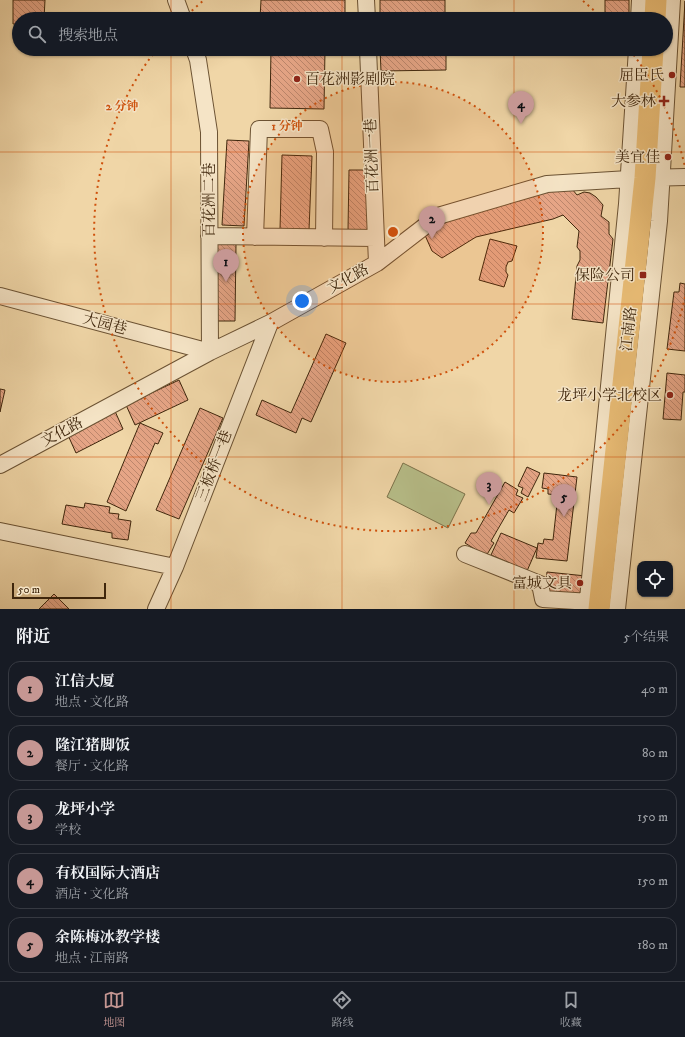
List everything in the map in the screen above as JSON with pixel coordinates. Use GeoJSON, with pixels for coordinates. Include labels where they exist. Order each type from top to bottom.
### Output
{"type":"FeatureCollection","features":[{"type":"Feature","properties":{"kind":"main road"},"geometry":{"type":"LineString","coordinates":[[655,12],[656,0]]}},
{"type":"Feature","properties":{"kind":"main road","name":"江南路"},"geometry":{"type":"LineString","coordinates":[[592,607],[645,178],[653,56]]}},
{"type":"Feature","properties":{"kind":"street"},"geometry":{"type":"LineString","coordinates":[[176,0],[180,12]]}},
{"type":"Feature","properties":{"kind":"street"},"geometry":{"type":"LineString","coordinates":[[366,0],[367,12]]}},
{"type":"Feature","properties":{"kind":"street"},"geometry":{"type":"LineString","coordinates":[[639,12],[640,0]]}},
{"type":"Feature","properties":{"kind":"street"},"geometry":{"type":"LineString","coordinates":[[670,12],[672,0]]}},
{"type":"Feature","properties":{"kind":"street","name":"百花洲二巷"},"geometry":{"type":"LineString","coordinates":[[197,56],[209,132],[210,352]]}},
{"type":"Feature","properties":{"kind":"street","name":"百花洲一巷"},"geometry":{"type":"LineString","coordinates":[[368,56],[377,263]]}},
{"type":"Feature","properties":{"kind":"street"},"geometry":{"type":"LineString","coordinates":[[617,609],[659,221],[645,178],[637,56]]}},
{"type":"Feature","properties":{"kind":"street"},"geometry":{"type":"LineString","coordinates":[[645,178],[664,56]]}},
{"type":"Feature","properties":{"kind":"street"},"geometry":{"type":"LineString","coordinates":[[255,237],[259,129],[320,129],[325,152],[324,238]]}},
{"type":"Feature","properties":{"kind":"street","name":"文化路"},"geometry":{"type":"LineString","coordinates":[[0,465],[210,352],[270,323],[377,263],[438,216],[547,184],[685,177]]}},
{"type":"Feature","properties":{"kind":"street"},"geometry":{"type":"LineString","coordinates":[[209,236],[376,238]]}},
{"type":"Feature","properties":{"kind":"street","name":"大园巷"},"geometry":{"type":"LineString","coordinates":[[0,296],[210,352]]}},
{"type":"Feature","properties":{"kind":"street","name":"三板桥一巷"},"geometry":{"type":"LineString","coordinates":[[156,609],[175,567],[270,323]]}},
{"type":"Feature","properties":{"kind":"street"},"geometry":{"type":"LineString","coordinates":[[0,531],[175,567]]}},
{"type":"Feature","properties":{"kind":"street"},"geometry":{"type":"LineString","coordinates":[[465,554],[540,584],[543,599],[592,607]]}},
{"type":"Feature","properties":{"kind":"green space"},"geometry":{"type":"Polygon","coordinates":[[[403,463],[465,494],[448,528],[387,497],[403,463]]]}},
{"type":"Feature","properties":{"kind":"building"},"geometry":{"type":"Polygon","coordinates":[[[13,0],[45,0],[44,12],[13,12],[13,0]]]}},
{"type":"Feature","properties":{"kind":"building"},"geometry":{"type":"Polygon","coordinates":[[[261,0],[345,0],[345,12],[260,12],[261,0]]]}},
{"type":"Feature","properties":{"kind":"building"},"geometry":{"type":"Polygon","coordinates":[[[380,0],[445,0],[445,12],[380,12],[380,0]]]}},
{"type":"Feature","properties":{"kind":"building"},"geometry":{"type":"Polygon","coordinates":[[[605,0],[629,0],[629,12],[605,12],[605,0]]]}},
{"type":"Feature","properties":{"kind":"building"},"geometry":{"type":"Polygon","coordinates":[[[685,1],[685,87],[680,87],[685,1]]]}},
{"type":"Feature","properties":{"kind":"building","name":"百花洲影剧院"},"geometry":{"type":"Polygon","coordinates":[[[271,56],[325,56],[324,109],[270,108],[271,56]]]}},
{"type":"Feature","properties":{"kind":"building"},"geometry":{"type":"Polygon","coordinates":[[[380,56],[446,56],[446,70],[381,71],[380,56]]]}},
{"type":"Feature","properties":{"kind":"building"},"geometry":{"type":"Polygon","coordinates":[[[227,140],[249,141],[244,226],[222,225],[227,140]]]}},
{"type":"Feature","properties":{"kind":"building"},"geometry":{"type":"Polygon","coordinates":[[[282,155],[312,156],[309,230],[280,229],[282,155]]]}},
{"type":"Feature","properties":{"kind":"building"},"geometry":{"type":"Polygon","coordinates":[[[349,170],[369,170],[368,231],[348,230],[349,170]]]}},
{"type":"Feature","properties":{"kind":"building"},"geometry":{"type":"Polygon","coordinates":[[[555,187],[572,189],[577,195],[584,192],[590,193],[603,205],[601,216],[609,222],[609,234],[613,239],[603,323],[572,319],[577,266],[580,260],[580,251],[577,247],[579,231],[563,215],[553,219],[476,237],[442,258],[432,251],[424,233],[450,218],[555,187]]]}},
{"type":"Feature","properties":{"kind":"building"},"geometry":{"type":"Polygon","coordinates":[[[490,239],[517,246],[512,261],[508,262],[506,267],[506,272],[508,275],[504,287],[479,280],[490,239]]]}},
{"type":"Feature","properties":{"kind":"building"},"geometry":{"type":"Polygon","coordinates":[[[217,243],[236,244],[235,321],[215,321],[217,243]]]}},
{"type":"Feature","properties":{"kind":"building"},"geometry":{"type":"Polygon","coordinates":[[[680,283],[685,284],[685,351],[667,349],[674,292],[679,292],[680,283]]]}},
{"type":"Feature","properties":{"kind":"building"},"geometry":{"type":"Polygon","coordinates":[[[326,334],[346,343],[311,422],[302,418],[296,433],[256,415],[262,400],[291,413],[326,334]]]}},
{"type":"Feature","properties":{"kind":"building"},"geometry":{"type":"Polygon","coordinates":[[[667,373],[685,375],[685,392],[683,392],[681,420],[663,419],[667,373]]]}},
{"type":"Feature","properties":{"kind":"building"},"geometry":{"type":"Polygon","coordinates":[[[179,380],[188,400],[135,425],[126,405],[179,380]]]}},
{"type":"Feature","properties":{"kind":"building"},"geometry":{"type":"Polygon","coordinates":[[[0,389],[5,390],[0,412],[0,389]]]}},
{"type":"Feature","properties":{"kind":"building"},"geometry":{"type":"Polygon","coordinates":[[[200,408],[223,418],[179,519],[156,510],[200,408]]]}},
{"type":"Feature","properties":{"kind":"building"},"geometry":{"type":"Polygon","coordinates":[[[114,409],[123,429],[76,453],[67,433],[114,409]]]}},
{"type":"Feature","properties":{"kind":"building"},"geometry":{"type":"Polygon","coordinates":[[[140,423],[163,433],[158,444],[155,443],[126,511],[107,502],[140,423]]]}},
{"type":"Feature","properties":{"kind":"building"},"geometry":{"type":"Polygon","coordinates":[[[527,467],[540,473],[528,497],[521,493],[523,488],[518,486],[527,467]]]}},
{"type":"Feature","properties":{"kind":"building"},"geometry":{"type":"Polygon","coordinates":[[[544,473],[577,477],[567,561],[536,558],[538,543],[543,544],[544,539],[553,540],[558,495],[548,494],[548,489],[542,488],[544,473]]]}},
{"type":"Feature","properties":{"kind":"building"},"geometry":{"type":"Polygon","coordinates":[[[505,482],[518,490],[516,495],[523,498],[514,513],[509,510],[491,541],[494,543],[486,556],[465,543],[471,533],[476,533],[505,482]]]}},
{"type":"Feature","properties":{"kind":"building"},"geometry":{"type":"Polygon","coordinates":[[[85,503],[110,507],[109,513],[119,514],[118,519],[131,521],[128,540],[112,538],[112,533],[62,524],[66,505],[84,508],[85,503]]]}},
{"type":"Feature","properties":{"kind":"building"},"geometry":{"type":"Polygon","coordinates":[[[501,533],[537,548],[527,571],[491,555],[501,533]]]}},
{"type":"Feature","properties":{"kind":"building"},"geometry":{"type":"Polygon","coordinates":[[[547,572],[586,576],[584,598],[545,594],[547,572]]]}},
{"type":"Feature","properties":{"kind":"building"},"geometry":{"type":"Polygon","coordinates":[[[54,594],[69,609],[39,609],[54,594]]]}},
{"type":"Feature","properties":{"kind":"place","name":"屈臣氏"},"geometry":{"type":"Point","coordinates":[672,75]}},
{"type":"Feature","properties":{"kind":"place","name":"百花洲影剧院"},"geometry":{"type":"Point","coordinates":[297,79]}},
{"type":"Feature","properties":{"kind":"place","name":"大参林"},"geometry":{"type":"Point","coordinates":[664,101]}},
{"type":"Feature","properties":{"kind":"place","name":"有权国际大酒店"},"geometry":{"type":"Point","coordinates":[521,124]}},
{"type":"Feature","properties":{"kind":"place","name":"美宜佳"},"geometry":{"type":"Point","coordinates":[668,157]}},
{"type":"Feature","properties":{"kind":"place","name":"隆江猪脚饭"},"geometry":{"type":"Point","coordinates":[432,239]}},
{"type":"Feature","properties":{"kind":"place","name":"保险公司"},"geometry":{"type":"Point","coordinates":[643,275]}},
{"type":"Feature","properties":{"kind":"place","name":"江信大厦"},"geometry":{"type":"Point","coordinates":[226,282]}},
{"type":"Feature","properties":{"kind":"place","name":"龙坪小学北校区"},"geometry":{"type":"Point","coordinates":[670,395]}},
{"type":"Feature","properties":{"kind":"place","name":"龙坪小学"},"geometry":{"type":"Point","coordinates":[489,505]}},
{"type":"Feature","properties":{"kind":"place","name":"余陈梅冰教学楼"},"geometry":{"type":"Point","coordinates":[564,517]}},
{"type":"Feature","properties":{"kind":"place","name":"富城文具"},"geometry":{"type":"Point","coordinates":[580,583]}}]}
